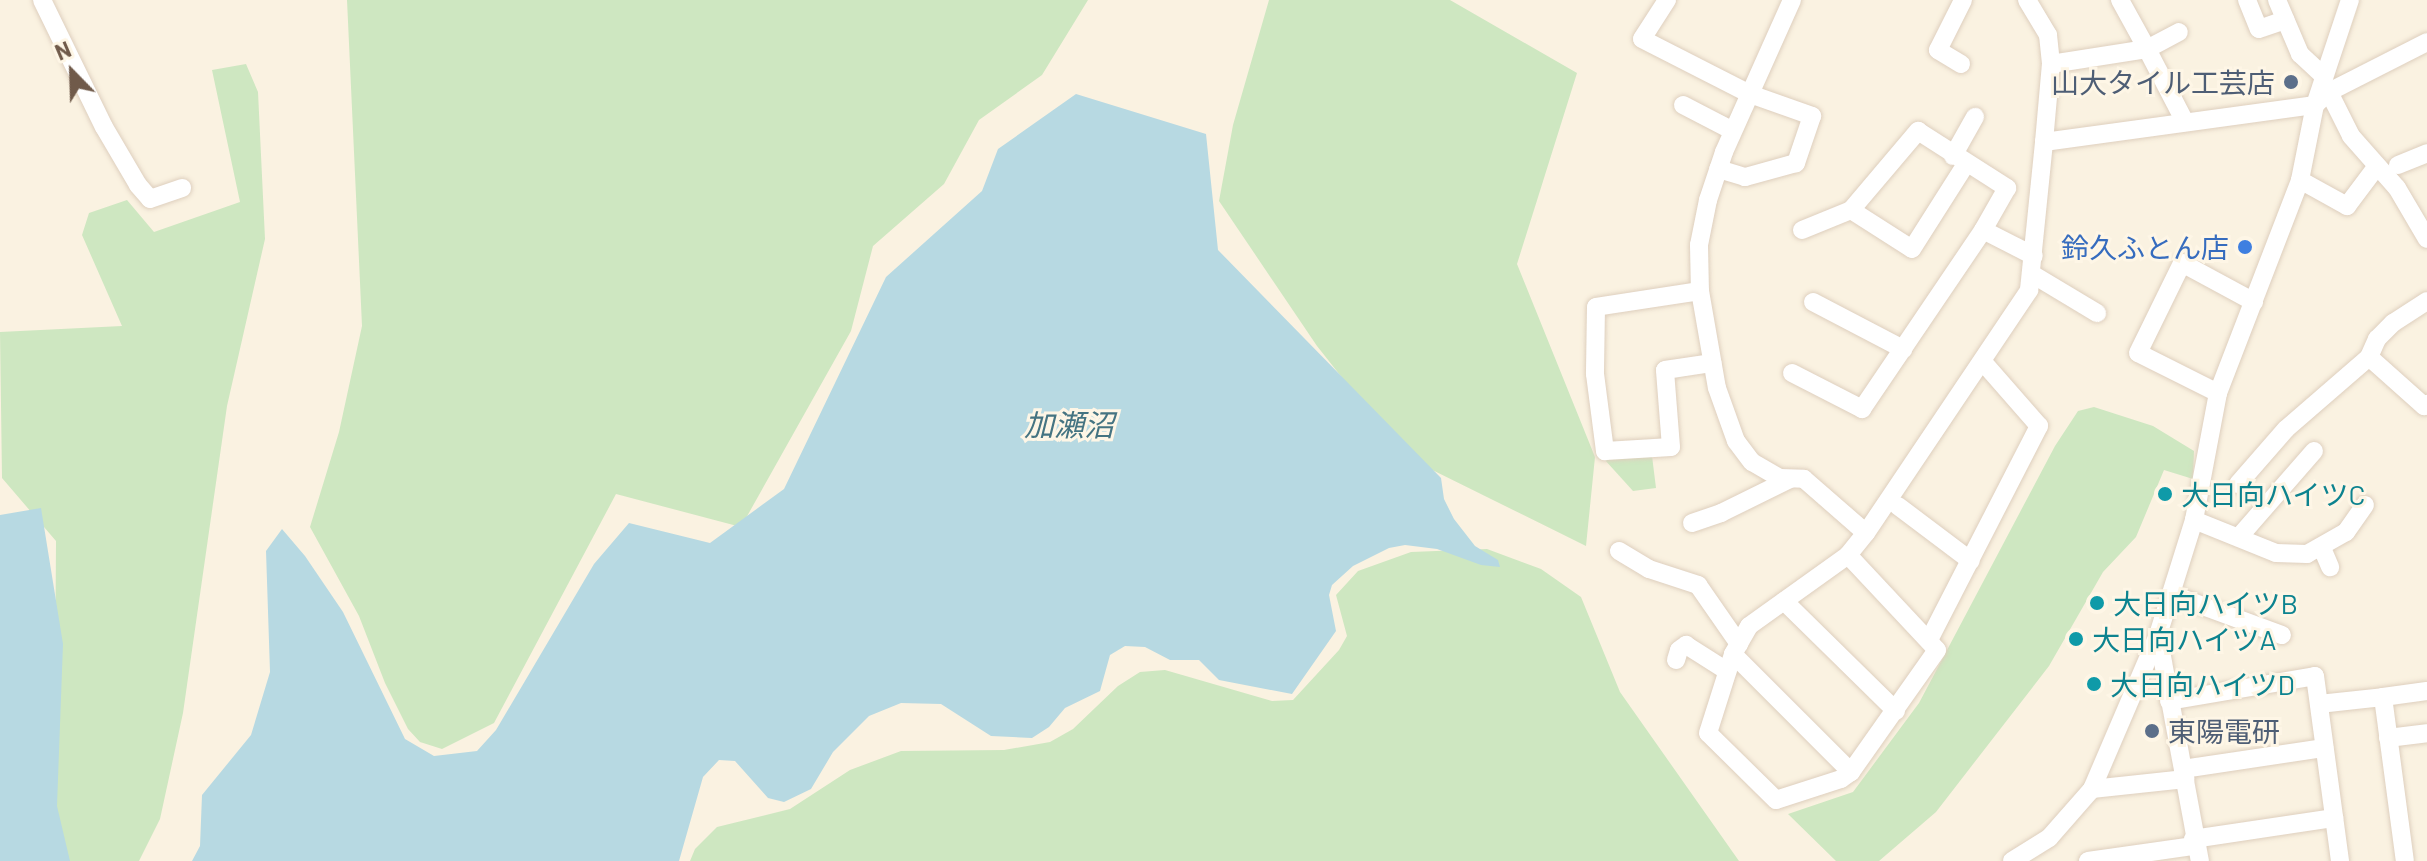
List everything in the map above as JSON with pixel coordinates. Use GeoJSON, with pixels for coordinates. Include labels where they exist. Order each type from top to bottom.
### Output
{"type":"FeatureCollection","features":[{"type":"Feature","properties":{"kind":"street"},"geometry":{"type":"LineString","coordinates":[[42,0],[104,127],[138,185],[150,199],[182,188]]}},
{"type":"Feature","properties":{"kind":"street"},"geometry":{"type":"LineString","coordinates":[[1667,0],[1642,39],[1750,94],[1812,116],[1796,163],[1745,177],[1718,169]]}},
{"type":"Feature","properties":{"kind":"street"},"geometry":{"type":"LineString","coordinates":[[1792,0],[1718,169],[1699,245],[1700,291],[1712,363],[1736,441],[1752,462],[1780,478],[1804,479],[1866,533]]}},
{"type":"Feature","properties":{"kind":"street"},"geometry":{"type":"LineString","coordinates":[[1961,64],[1938,50],[1963,0]]}},
{"type":"Feature","properties":{"kind":"street"},"geometry":{"type":"LineString","coordinates":[[1848,555],[1937,650],[1851,772],[1841,779],[1776,800],[1708,733],[1733,656],[1749,626],[1848,555],[1866,533],[2029,290],[2051,64],[2048,35],[2027,0]]}},
{"type":"Feature","properties":{"kind":"street"},"geometry":{"type":"LineString","coordinates":[[2120,0],[2185,122]]}},
{"type":"Feature","properties":{"kind":"street"},"geometry":{"type":"LineString","coordinates":[[2247,0],[2259,29],[2285,20]]}},
{"type":"Feature","properties":{"kind":"street"},"geometry":{"type":"LineString","coordinates":[[2277,0],[2300,54],[2327,84],[2351,136],[2397,188],[2427,239]]}},
{"type":"Feature","properties":{"kind":"street"},"geometry":{"type":"LineString","coordinates":[[2017,860],[2049,838],[2092,789],[2158,635],[2194,520],[2218,393],[2300,180],[2315,105],[2327,84],[2350,0]]}},
{"type":"Feature","properties":{"kind":"street"},"geometry":{"type":"LineString","coordinates":[[2051,64],[2147,49],[2179,32]]}},
{"type":"Feature","properties":{"kind":"street"},"geometry":{"type":"LineString","coordinates":[[2327,84],[2427,42]]}},
{"type":"Feature","properties":{"kind":"street"},"geometry":{"type":"LineString","coordinates":[[1683,105],[1733,131]]}},
{"type":"Feature","properties":{"kind":"street"},"geometry":{"type":"LineString","coordinates":[[2044,142],[2315,105]]}},
{"type":"Feature","properties":{"kind":"street"},"geometry":{"type":"LineString","coordinates":[[1851,210],[1912,249],[1959,160],[1975,117]]}},
{"type":"Feature","properties":{"kind":"street"},"geometry":{"type":"LineString","coordinates":[[1792,373],[1862,409],[1983,230],[2007,188],[1918,131],[1851,210],[1802,230]]}},
{"type":"Feature","properties":{"kind":"street"},"geometry":{"type":"LineString","coordinates":[[2398,165],[2427,153]]}},
{"type":"Feature","properties":{"kind":"street"},"geometry":{"type":"LineString","coordinates":[[2300,180],[2347,206],[2377,166]]}},
{"type":"Feature","properties":{"kind":"street"},"geometry":{"type":"LineString","coordinates":[[1983,230],[2097,313]]}},
{"type":"Feature","properties":{"kind":"street"},"geometry":{"type":"LineString","coordinates":[[2218,393],[2138,353],[2182,263],[2254,302]]}},
{"type":"Feature","properties":{"kind":"street"},"geometry":{"type":"LineString","coordinates":[[1700,291],[1596,307],[1595,374],[1605,451],[1671,447],[1665,370],[1712,363]]}},
{"type":"Feature","properties":{"kind":"street"},"geometry":{"type":"LineString","coordinates":[[2238,484],[2286,429],[2369,357],[2377,339],[2393,323],[2427,301]]}},
{"type":"Feature","properties":{"kind":"street"},"geometry":{"type":"LineString","coordinates":[[1813,302],[1903,349]]}},
{"type":"Feature","properties":{"kind":"street"},"geometry":{"type":"LineString","coordinates":[[2369,357],[2424,406],[2427,404]]}},
{"type":"Feature","properties":{"kind":"street"},"geometry":{"type":"LineString","coordinates":[[1929,640],[2039,426],[1983,362]]}},
{"type":"Feature","properties":{"kind":"street"},"geometry":{"type":"LineString","coordinates":[[2239,537],[2314,451]]}},
{"type":"Feature","properties":{"kind":"street"},"geometry":{"type":"LineString","coordinates":[[1692,523],[1721,513],[1790,479]]}},
{"type":"Feature","properties":{"kind":"street"},"geometry":{"type":"LineString","coordinates":[[2194,520],[2276,553],[2307,554],[2346,532],[2365,505]]}},
{"type":"Feature","properties":{"kind":"street"},"geometry":{"type":"LineString","coordinates":[[1898,506],[1971,561]]}},
{"type":"Feature","properties":{"kind":"street"},"geometry":{"type":"LineString","coordinates":[[2322,548],[2330,567]]}},
{"type":"Feature","properties":{"kind":"street"},"geometry":{"type":"LineString","coordinates":[[1619,551],[1649,569],[1698,585],[1733,656],[1851,772]]}},
{"type":"Feature","properties":{"kind":"street"},"geometry":{"type":"LineString","coordinates":[[2173,595],[2282,635]]}},
{"type":"Feature","properties":{"kind":"street"},"geometry":{"type":"LineString","coordinates":[[1784,601],[1896,711]]}},
{"type":"Feature","properties":{"kind":"street"},"geometry":{"type":"LineString","coordinates":[[2158,635],[2196,848]]}},
{"type":"Feature","properties":{"kind":"street"},"geometry":{"type":"LineString","coordinates":[[1676,660],[1679,650],[1686,645],[1733,656]]}},
{"type":"Feature","properties":{"kind":"street"},"geometry":{"type":"LineString","coordinates":[[2169,701],[2315,676],[2340,861]]}},
{"type":"Feature","properties":{"kind":"street"},"geometry":{"type":"LineString","coordinates":[[2319,704],[2427,691]]}},
{"type":"Feature","properties":{"kind":"street"},"geometry":{"type":"LineString","coordinates":[[2383,697],[2405,861]]}},
{"type":"Feature","properties":{"kind":"street"},"geometry":{"type":"LineString","coordinates":[[2388,738],[2427,733]]}},
{"type":"Feature","properties":{"kind":"street"},"geometry":{"type":"LineString","coordinates":[[2092,789],[2324,748]]}},
{"type":"Feature","properties":{"kind":"street"},"geometry":{"type":"LineString","coordinates":[[2088,861],[2196,848],[2334,818]]}},
{"type":"Feature","properties":{"kind":"green space"},"geometry":{"type":"Polygon","coordinates":[[[347,0],[1088,0],[1042,75],[979,120],[944,184],[873,246],[851,331],[741,527],[616,494],[494,723],[442,749],[420,742],[408,729],[385,683],[359,616],[310,527],[339,432],[362,326],[347,0]]]}},
{"type":"Feature","properties":{"kind":"green space"},"geometry":{"type":"Polygon","coordinates":[[[1269,0],[1450,0],[1577,73],[1517,264],[1595,457],[1586,546],[1404,456],[1317,346],[1219,201],[1233,125],[1269,0]]]}},
{"type":"Feature","properties":{"kind":"green space"},"geometry":{"type":"Polygon","coordinates":[[[246,64],[258,92],[265,239],[227,406],[183,713],[160,819],[139,861],[54,861],[56,541],[2,478],[0,332],[122,326],[82,235],[89,213],[127,200],[154,232],[240,202],[212,70],[246,64]]]}},
{"type":"Feature","properties":{"kind":"green space"},"geometry":{"type":"Polygon","coordinates":[[[2094,407],[2153,426],[2194,451],[2193,479],[2164,470],[2136,537],[2103,572],[2049,666],[1936,812],[1879,861],[1836,861],[1788,814],[1853,792],[1919,703],[2055,446],[2078,411],[2094,407]]]}},
{"type":"Feature","properties":{"kind":"green space"},"geometry":{"type":"Polygon","coordinates":[[[1652,456],[1656,488],[1633,491],[1604,459],[1652,456]]]}},
{"type":"Feature","properties":{"kind":"green space"},"geometry":{"type":"Polygon","coordinates":[[[1487,549],[1541,569],[1581,597],[1620,692],[1739,861],[690,861],[695,849],[717,827],[790,809],[850,770],[901,751],[1004,750],[1050,742],[1073,729],[1118,686],[1140,672],[1165,670],[1272,701],[1293,700],[1339,650],[1347,636],[1336,595],[1358,571],[1411,552],[1487,549]]]}},
{"type":"Feature","properties":{"kind":"water","name":"加瀬沼"},"geometry":{"type":"Polygon","coordinates":[[[1076,94],[1206,134],[1218,250],[1441,478],[1444,499],[1454,519],[1475,546],[1498,560],[1500,567],[1481,565],[1437,549],[1405,545],[1389,548],[1353,566],[1332,585],[1329,595],[1336,631],[1292,694],[1219,680],[1199,660],[1170,660],[1145,647],[1125,646],[1110,655],[1100,691],[1065,708],[1049,727],[1032,738],[991,736],[941,704],[901,703],[869,716],[833,752],[811,789],[784,802],[768,798],[735,761],[719,760],[703,777],[679,861],[192,861],[200,846],[202,795],[251,735],[270,672],[266,551],[282,529],[305,556],[343,612],[405,739],[434,756],[477,751],[496,730],[594,564],[629,523],[710,543],[784,489],[886,277],[982,191],[998,149],[1076,94]]]}},
{"type":"Feature","properties":{"kind":"water"},"geometry":{"type":"Polygon","coordinates":[[[41,508],[63,644],[57,806],[70,861],[0,861],[0,515],[41,508]]]}},
{"type":"Feature","properties":{"kind":"place","name":"山大タイル工芸店"},"geometry":{"type":"Point","coordinates":[2291,82]}},
{"type":"Feature","properties":{"kind":"place","name":"鈴久ふとん店"},"geometry":{"type":"Point","coordinates":[2245,247]}},
{"type":"Feature","properties":{"kind":"place","name":"大日向ハイツC"},"geometry":{"type":"Point","coordinates":[2165,494]}},
{"type":"Feature","properties":{"kind":"place","name":"大日向ハイツB"},"geometry":{"type":"Point","coordinates":[2097,603]}},
{"type":"Feature","properties":{"kind":"place","name":"大日向ハイツA"},"geometry":{"type":"Point","coordinates":[2076,639]}},
{"type":"Feature","properties":{"kind":"place","name":"大日向ハイツD"},"geometry":{"type":"Point","coordinates":[2094,684]}},
{"type":"Feature","properties":{"kind":"place","name":"東陽電研"},"geometry":{"type":"Point","coordinates":[2152,731]}}]}
